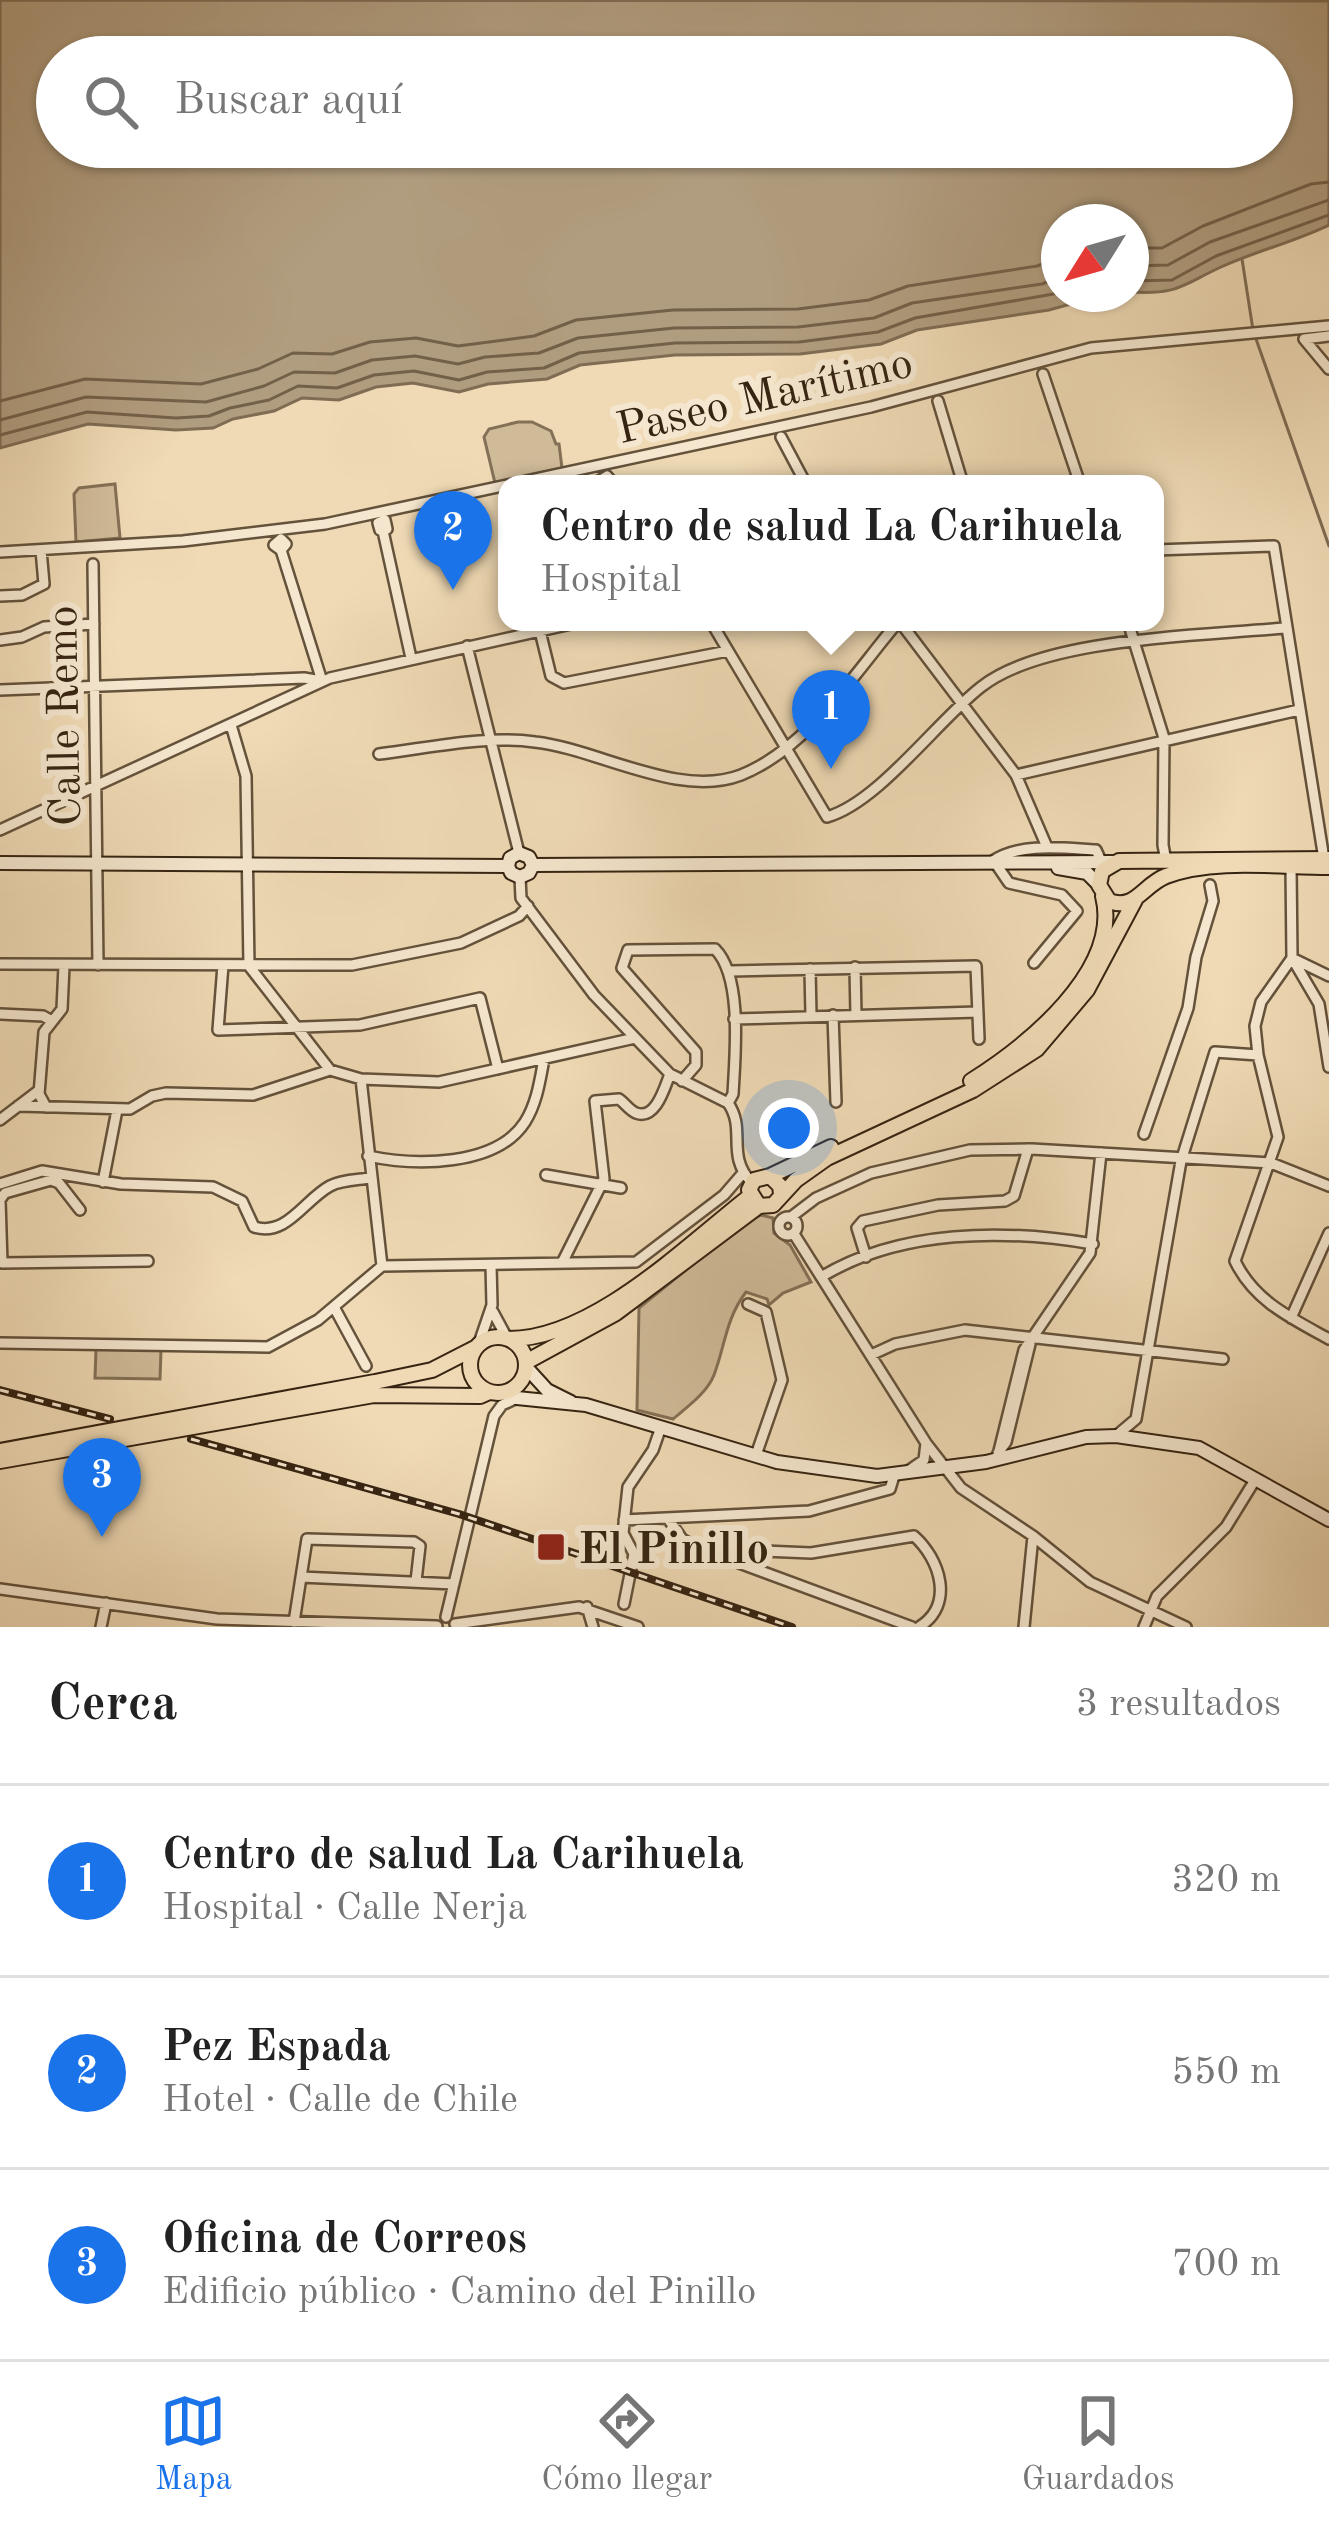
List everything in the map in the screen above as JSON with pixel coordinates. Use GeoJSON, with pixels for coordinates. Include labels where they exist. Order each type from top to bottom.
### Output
{"type":"FeatureCollection","features":[{"type":"Feature","properties":{"kind":"main road"},"geometry":{"type":"LineString","coordinates":[[519,853],[528,856],[532,865],[520,877],[508,866],[510,858],[519,853]]}},
{"type":"Feature","properties":{"kind":"main road"},"geometry":{"type":"LineString","coordinates":[[0,1451],[432,1370],[493,1337],[550,1335],[596,1311],[777,1180],[770,1176],[970,1082],[1030,1040],[1058,1012],[1094,957],[1106,921],[1102,871],[1115,862]]}},
{"type":"Feature","properties":{"kind":"main road"},"geometry":{"type":"LineString","coordinates":[[502,1395],[520,1383],[526,1365],[616,1313],[760,1193],[973,1090],[1036,1049],[1088,990],[1138,896],[1143,878],[1115,862]]}},
{"type":"Feature","properties":{"kind":"main road"},"geometry":{"type":"LineString","coordinates":[[532,865],[1327,862]]}},
{"type":"Feature","properties":{"kind":"main road"},"geometry":{"type":"LineString","coordinates":[[1039,865],[1087,873],[1115,904],[1138,896],[1166,876],[1196,869],[1327,862]]}},
{"type":"Feature","properties":{"kind":"main road"},"geometry":{"type":"LineString","coordinates":[[0,863],[508,866]]}},
{"type":"Feature","properties":{"kind":"main road"},"geometry":{"type":"LineString","coordinates":[[508,1339],[521,1348],[526,1365],[547,1390],[572,1402],[823,1471],[897,1476],[1086,1437],[1116,1436],[1199,1448],[1329,1520]]}},
{"type":"Feature","properties":{"kind":"main road"},"geometry":{"type":"LineString","coordinates":[[477,1346],[471,1373],[502,1395]]}},
{"type":"Feature","properties":{"kind":"main road"},"geometry":{"type":"LineString","coordinates":[[0,1461],[374,1395],[502,1395],[572,1402]]}},
{"type":"Feature","properties":{"kind":"street","name":"Paseo Marítimo"},"geometry":{"type":"LineString","coordinates":[[555,475],[860,410],[1088,349],[1329,326]]}},
{"type":"Feature","properties":{"kind":"street"},"geometry":{"type":"LineString","coordinates":[[1329,336],[1304,339],[1329,369]]}},
{"type":"Feature","properties":{"kind":"street"},"geometry":{"type":"LineString","coordinates":[[1043,374],[1077,475]]}},
{"type":"Feature","properties":{"kind":"street"},"geometry":{"type":"LineString","coordinates":[[938,401],[960,475]]}},
{"type":"Feature","properties":{"kind":"street"},"geometry":{"type":"LineString","coordinates":[[781,437],[801,475]]}},
{"type":"Feature","properties":{"kind":"street","name":"Paseo Marítimo"},"geometry":{"type":"LineString","coordinates":[[0,553],[228,537],[325,524],[498,487]]}},
{"type":"Feature","properties":{"kind":"street"},"geometry":{"type":"LineString","coordinates":[[383,531],[411,658]]}},
{"type":"Feature","properties":{"kind":"street"},"geometry":{"type":"LineString","coordinates":[[1164,550],[1274,546],[1284,628],[1327,862]]}},
{"type":"Feature","properties":{"kind":"street"},"geometry":{"type":"LineString","coordinates":[[0,596],[22,595],[44,584],[41,550]]}},
{"type":"Feature","properties":{"kind":"street"},"geometry":{"type":"LineString","coordinates":[[281,550],[322,681]]}},
{"type":"Feature","properties":{"kind":"street","name":"Calle Remo"},"geometry":{"type":"LineString","coordinates":[[93,564],[98,965]]}},
{"type":"Feature","properties":{"kind":"street"},"geometry":{"type":"LineString","coordinates":[[0,640],[22,637],[44,626],[94,625]]}},
{"type":"Feature","properties":{"kind":"street"},"geometry":{"type":"LineString","coordinates":[[716,631],[827,817],[893,771],[961,705],[1004,672],[1050,655],[1284,628]]}},
{"type":"Feature","properties":{"kind":"street"},"geometry":{"type":"LineString","coordinates":[[0,830],[322,681],[411,658],[541,631],[551,676],[564,683],[728,651]]}},
{"type":"Feature","properties":{"kind":"street"},"geometry":{"type":"LineString","coordinates":[[379,754],[490,741],[534,742],[694,782],[737,777],[808,728],[891,631]]}},
{"type":"Feature","properties":{"kind":"street"},"geometry":{"type":"LineString","coordinates":[[906,631],[1016,775],[1047,848]]}},
{"type":"Feature","properties":{"kind":"street"},"geometry":{"type":"LineString","coordinates":[[1131,631],[1164,739],[1166,861]]}},
{"type":"Feature","properties":{"kind":"street"},"geometry":{"type":"LineString","coordinates":[[467,646],[519,853]]}},
{"type":"Feature","properties":{"kind":"street"},"geometry":{"type":"LineString","coordinates":[[0,690],[322,681]]}},
{"type":"Feature","properties":{"kind":"street"},"geometry":{"type":"LineString","coordinates":[[1016,775],[1299,710]]}},
{"type":"Feature","properties":{"kind":"street"},"geometry":{"type":"LineString","coordinates":[[231,725],[246,776],[250,966],[331,1070],[361,1079],[439,1082],[635,1038]]}},
{"type":"Feature","properties":{"kind":"street"},"geometry":{"type":"LineString","coordinates":[[1034,963],[1077,911],[1062,895],[1009,883],[991,865],[1003,854],[1047,848],[1096,850],[1115,862]]}},
{"type":"Feature","properties":{"kind":"street"},"geometry":{"type":"LineString","coordinates":[[1210,885],[1222,867]]}},
{"type":"Feature","properties":{"kind":"street"},"geometry":{"type":"LineString","coordinates":[[1291,867],[1292,958],[1319,1004],[1329,1067]]}},
{"type":"Feature","properties":{"kind":"street"},"geometry":{"type":"LineString","coordinates":[[1144,1134],[1188,1008],[1196,957],[1213,901],[1210,885],[1196,869]]}},
{"type":"Feature","properties":{"kind":"street"},"geometry":{"type":"LineString","coordinates":[[520,877],[521,898],[594,995],[670,1074],[728,1102],[734,1110],[736,1159],[760,1193],[786,1218]]}},
{"type":"Feature","properties":{"kind":"street"},"geometry":{"type":"LineString","coordinates":[[0,964],[352,965],[435,950],[495,929],[520,916],[528,906]]}},
{"type":"Feature","properties":{"kind":"street"},"geometry":{"type":"LineString","coordinates":[[682,1081],[696,1065],[696,1052],[621,962],[628,950],[715,949],[731,971],[733,1094],[728,1102]]}},
{"type":"Feature","properties":{"kind":"street"},"geometry":{"type":"LineString","coordinates":[[1292,958],[1329,976]]}},
{"type":"Feature","properties":{"kind":"street"},"geometry":{"type":"LineString","coordinates":[[1292,958],[1257,1013],[1258,1055],[1278,1137],[1234,1261],[1244,1281],[1263,1300],[1325,1337],[1329,1323]]}},
{"type":"Feature","properties":{"kind":"street"},"geometry":{"type":"LineString","coordinates":[[223,965],[218,1030],[360,1025],[480,998],[498,1069]]}},
{"type":"Feature","properties":{"kind":"street"},"geometry":{"type":"LineString","coordinates":[[46,1107],[39,1098],[44,1032],[62,1009],[64,966]]}},
{"type":"Feature","properties":{"kind":"street"},"geometry":{"type":"LineString","coordinates":[[731,971],[976,966],[979,1039]]}},
{"type":"Feature","properties":{"kind":"street"},"geometry":{"type":"LineString","coordinates":[[855,967],[856,1015]]}},
{"type":"Feature","properties":{"kind":"street"},"geometry":{"type":"LineString","coordinates":[[810,969],[811,1016]]}},
{"type":"Feature","properties":{"kind":"street"},"geometry":{"type":"LineString","coordinates":[[734,1019],[979,1012]]}},
{"type":"Feature","properties":{"kind":"street"},"geometry":{"type":"LineString","coordinates":[[0,1014],[43,1016],[52,1021]]}},
{"type":"Feature","properties":{"kind":"street"},"geometry":{"type":"LineString","coordinates":[[833,1015],[836,1102]]}},
{"type":"Feature","properties":{"kind":"street"},"geometry":{"type":"LineString","coordinates":[[1153,1440],[1138,1428],[1136,1418],[1181,1160],[1195,1106],[1215,1052],[1258,1055]]}},
{"type":"Feature","properties":{"kind":"street"},"geometry":{"type":"LineString","coordinates":[[368,1156],[457,1159],[500,1144],[527,1119],[544,1059]]}},
{"type":"Feature","properties":{"kind":"street"},"geometry":{"type":"LineString","coordinates":[[18,1106],[130,1109],[166,1093],[253,1095],[331,1070]]}},
{"type":"Feature","properties":{"kind":"street"},"geometry":{"type":"LineString","coordinates":[[562,1263],[604,1179],[595,1101],[619,1099],[636,1113],[646,1112],[659,1102],[670,1074]]}},
{"type":"Feature","properties":{"kind":"street"},"geometry":{"type":"LineString","coordinates":[[361,1079],[382,1266]]}},
{"type":"Feature","properties":{"kind":"street"},"geometry":{"type":"LineString","coordinates":[[0,1120],[42,1087]]}},
{"type":"Feature","properties":{"kind":"street"},"geometry":{"type":"LineString","coordinates":[[103,1182],[117,1109]]}},
{"type":"Feature","properties":{"kind":"street"},"geometry":{"type":"LineString","coordinates":[[866,1257],[857,1228],[863,1221],[938,1205],[1005,1201],[1014,1196],[1028,1149]]}},
{"type":"Feature","properties":{"kind":"street"},"geometry":{"type":"LineString","coordinates":[[1186,1627],[1090,1582],[1033,1536],[961,1488],[926,1443],[794,1234],[781,1233],[786,1218],[816,1198],[871,1173],[970,1150],[1271,1163],[1329,1186]]}},
{"type":"Feature","properties":{"kind":"street"},"geometry":{"type":"LineString","coordinates":[[997,1456],[1006,1442],[1032,1341],[1080,1273],[1093,1244],[1101,1153]]}},
{"type":"Feature","properties":{"kind":"street"},"geometry":{"type":"LineString","coordinates":[[0,1184],[42,1171],[59,1183],[80,1210]]}},
{"type":"Feature","properties":{"kind":"street"},"geometry":{"type":"LineString","coordinates":[[546,1175],[620,1187]]}},
{"type":"Feature","properties":{"kind":"street"},"geometry":{"type":"LineString","coordinates":[[148,1261],[2,1263],[0,1199],[52,1177],[213,1187],[242,1201],[248,1220],[266,1231],[284,1223],[330,1186],[370,1178]]}},
{"type":"Feature","properties":{"kind":"street"},"geometry":{"type":"LineString","coordinates":[[0,1342],[268,1347],[318,1320],[382,1266],[636,1262],[724,1195],[760,1193]]}},
{"type":"Feature","properties":{"kind":"street"},"geometry":{"type":"LineString","coordinates":[[821,1277],[866,1257],[943,1239],[1015,1233],[1093,1244]]}},
{"type":"Feature","properties":{"kind":"street"},"geometry":{"type":"LineString","coordinates":[[1291,1318],[1329,1233]]}},
{"type":"Feature","properties":{"kind":"street"},"geometry":{"type":"LineString","coordinates":[[491,1265],[496,1323],[508,1339]]}},
{"type":"Feature","properties":{"kind":"street"},"geometry":{"type":"LineString","coordinates":[[748,1304],[766,1312],[782,1380],[755,1455]]}},
{"type":"Feature","properties":{"kind":"street"},"geometry":{"type":"LineString","coordinates":[[477,1346],[492,1305]]}},
{"type":"Feature","properties":{"kind":"street"},"geometry":{"type":"LineString","coordinates":[[334,1307],[366,1366]]}},
{"type":"Feature","properties":{"kind":"street"},"geometry":{"type":"LineString","coordinates":[[871,1355],[895,1343],[965,1330],[1223,1359]]}},
{"type":"Feature","properties":{"kind":"street"},"geometry":{"type":"LineString","coordinates":[[452,1623],[454,1584],[502,1395]]}},
{"type":"Feature","properties":{"kind":"street"},"geometry":{"type":"LineString","coordinates":[[494,1416],[502,1395]]}},
{"type":"Feature","properties":{"kind":"street"},"geometry":{"type":"LineString","coordinates":[[1116,1436],[1136,1418]]}},
{"type":"Feature","properties":{"kind":"street"},"geometry":{"type":"LineString","coordinates":[[624,1604],[634,1553],[623,1533],[628,1487],[653,1450],[661,1427]]}},
{"type":"Feature","properties":{"kind":"street"},"geometry":{"type":"LineString","coordinates":[[624,1520],[809,1511],[851,1502],[890,1489],[897,1476],[924,1460],[926,1443]]}},
{"type":"Feature","properties":{"kind":"street"},"geometry":{"type":"LineString","coordinates":[[1144,1627],[1149,1608],[1226,1527],[1255,1480]]}},
{"type":"Feature","properties":{"kind":"street"},"geometry":{"type":"LineString","coordinates":[[696,1547],[698,1519]]}},
{"type":"Feature","properties":{"kind":"street"},"geometry":{"type":"LineString","coordinates":[[669,1520],[682,1539],[696,1547],[915,1627],[932,1619],[940,1598],[928,1549],[914,1536],[811,1552],[764,1551],[748,1564]]}},
{"type":"Feature","properties":{"kind":"street"},"geometry":{"type":"LineString","coordinates":[[1024,1627],[1033,1536]]}},
{"type":"Feature","properties":{"kind":"street"},"geometry":{"type":"LineString","coordinates":[[294,1622],[308,1539],[414,1542],[420,1546],[416,1581]]}},
{"type":"Feature","properties":{"kind":"street"},"geometry":{"type":"LineString","coordinates":[[301,1577],[454,1584]]}},
{"type":"Feature","properties":{"kind":"street"},"geometry":{"type":"LineString","coordinates":[[0,1589],[195,1621],[437,1627],[587,1607],[638,1627]]}},
{"type":"Feature","properties":{"kind":"street"},"geometry":{"type":"LineString","coordinates":[[101,1627],[106,1603]]}},
{"type":"Feature","properties":{"kind":"street"},"geometry":{"type":"LineString","coordinates":[[587,1607],[593,1627]]}},
{"type":"Feature","properties":{"kind":"shaded area"},"geometry":{"type":"Polygon","coordinates":[[[532,422],[551,431],[559,444],[562,468],[498,475],[495,483],[484,437],[489,429],[532,422]]]}},
{"type":"Feature","properties":{"kind":"shaded area"},"geometry":{"type":"Polygon","coordinates":[[[115,484],[120,538],[76,542],[74,494],[79,488],[115,484]]]}},
{"type":"Feature","properties":{"kind":"shaded area"},"geometry":{"type":"Polygon","coordinates":[[[761,1215],[773,1218],[774,1233],[790,1245],[811,1282],[783,1293],[769,1305],[767,1299],[746,1292],[702,1394],[673,1419],[637,1410],[639,1308],[744,1223],[761,1215]]]}},
{"type":"Feature","properties":{"kind":"shaded area"},"geometry":{"type":"Polygon","coordinates":[[[96,1349],[161,1350],[160,1379],[95,1378],[96,1349]]]}},
{"type":"Feature","properties":{"kind":"water"},"geometry":{"type":"Polygon","coordinates":[[[0,0],[1329,1],[1329,225],[1179,287],[1149,292],[1149,204],[1041,204],[1041,311],[917,330],[881,344],[800,354],[675,355],[580,365],[547,379],[488,384],[459,392],[413,383],[376,387],[339,400],[302,398],[213,428],[88,424],[0,448],[0,0]]]}},
{"type":"Feature","properties":{"kind":"waterway"},"geometry":{"type":"LineString","coordinates":[[1242,259],[1253,330]]}},
{"type":"Feature","properties":{"kind":"waterway"},"geometry":{"type":"LineString","coordinates":[[1256,339],[1329,546]]}},
{"type":"Feature","properties":{"kind":"railway"},"geometry":{"type":"LineString","coordinates":[[0,1390],[110,1419]]}},
{"type":"Feature","properties":{"kind":"railway"},"geometry":{"type":"LineString","coordinates":[[191,1439],[459,1514],[792,1627]]}},
{"type":"Feature","properties":{"kind":"place","name":"Pez Espada"},"geometry":{"type":"Point","coordinates":[453,590]}},
{"type":"Feature","properties":{"kind":"place","name":"Centro de salud La Carihuela"},"geometry":{"type":"Point","coordinates":[831,769]}},
{"type":"Feature","properties":{"kind":"place","name":"Oficina de Correos"},"geometry":{"type":"Point","coordinates":[102,1537]}},
{"type":"Feature","properties":{"kind":"place","name":"El Pinillo"},"geometry":{"type":"Point","coordinates":[551,1547]}}]}
